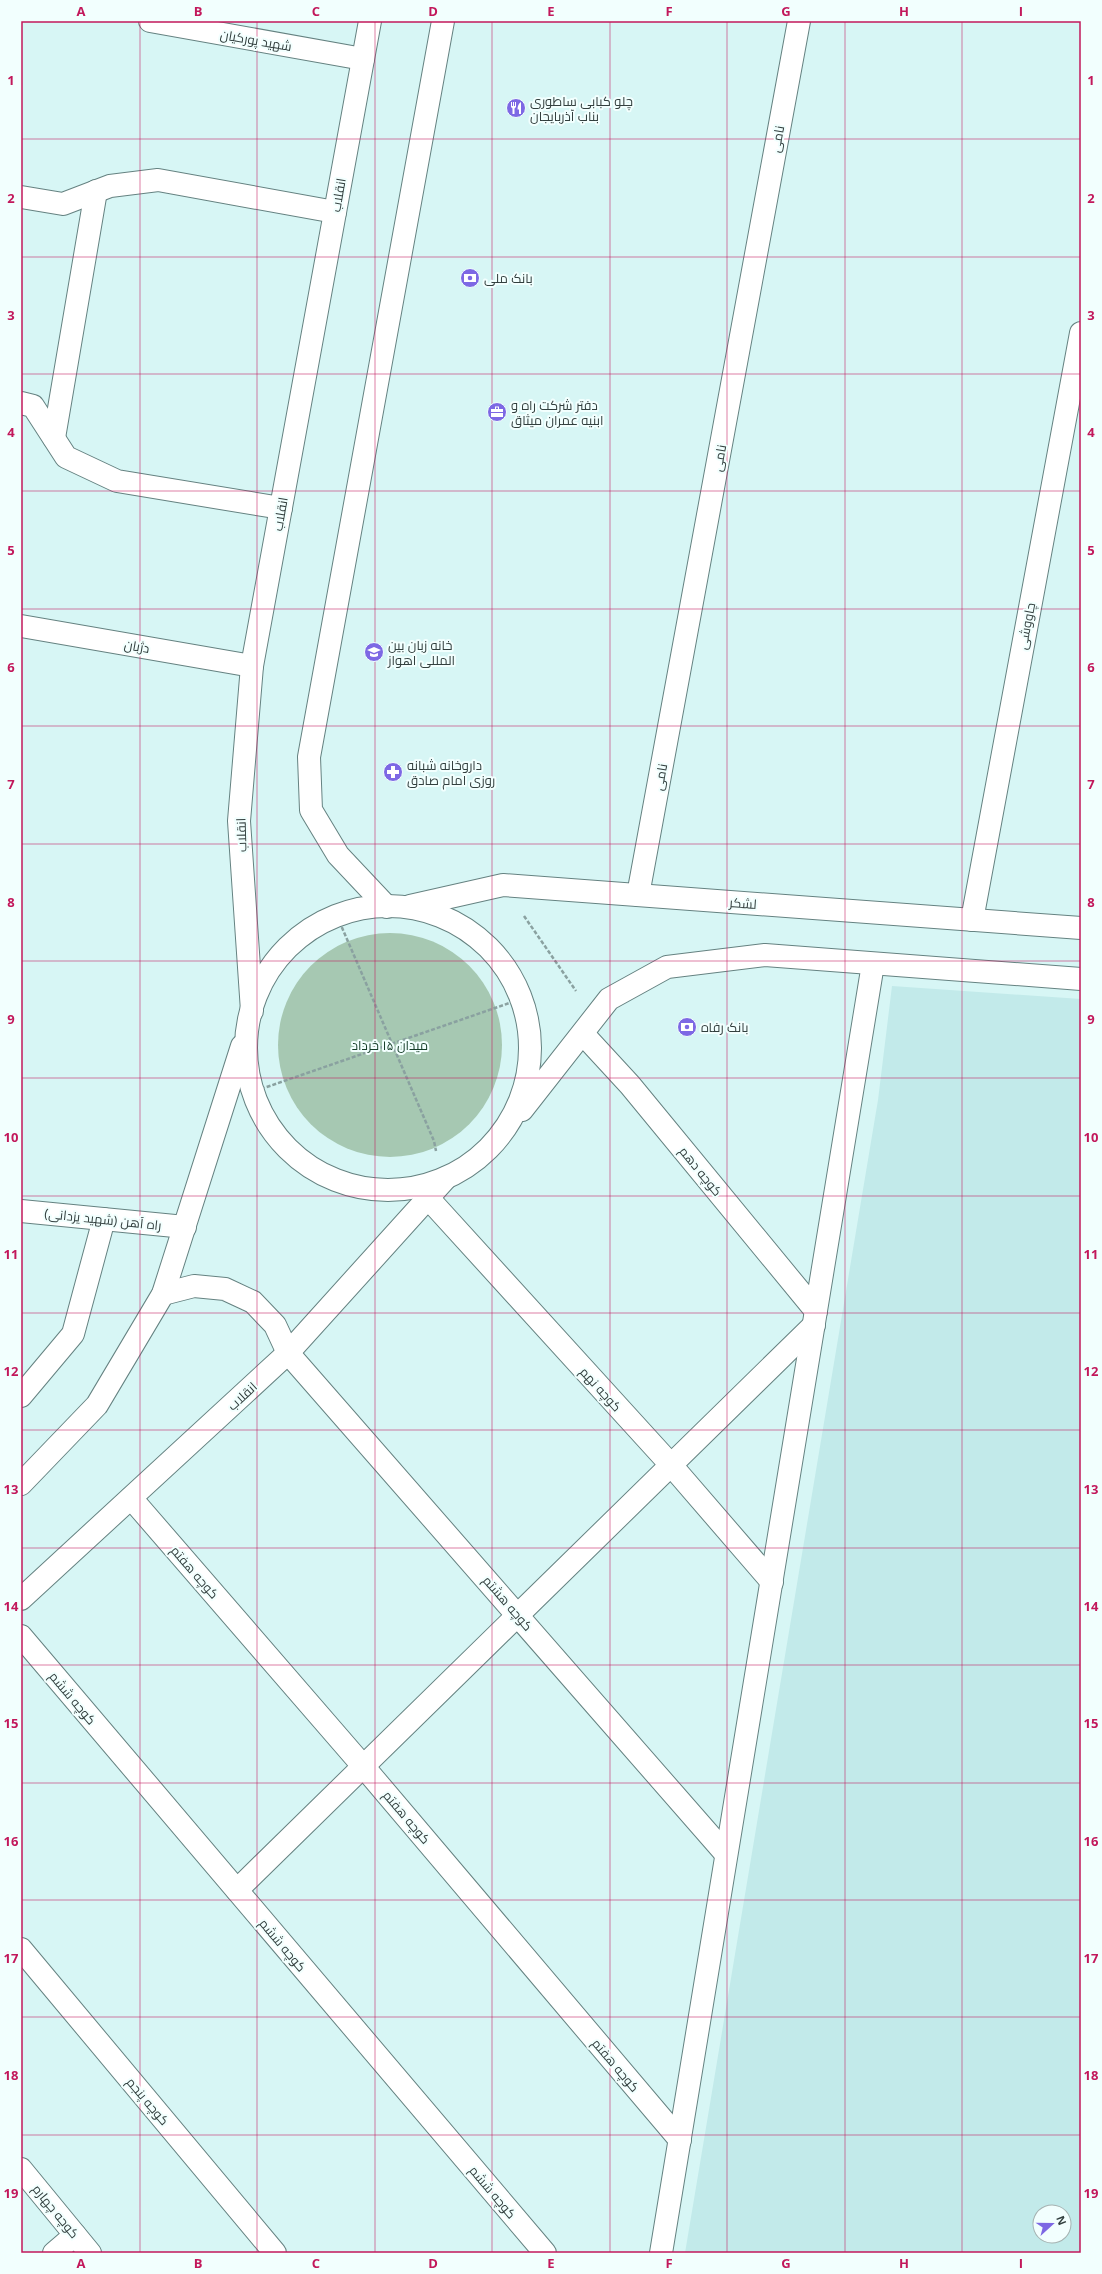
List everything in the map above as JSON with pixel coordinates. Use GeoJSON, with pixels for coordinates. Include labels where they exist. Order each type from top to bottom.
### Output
{"type":"FeatureCollection","features":[{"type":"Feature","properties":{"kind":"street","name":"شهید پورکیان"},"geometry":{"type":"LineString","coordinates":[[150,21],[363,59]]}},
{"type":"Feature","properties":{"kind":"street","name":"انقلاب"},"geometry":{"type":"LineString","coordinates":[[21,1484],[97,1405],[163,1294],[250,1020],[239,821],[252,666],[370,21]]}},
{"type":"Feature","properties":{"kind":"street"},"geometry":{"type":"LineString","coordinates":[[397,907],[338,855],[311,810],[309,757],[443,21]]}},
{"type":"Feature","properties":{"kind":"street","name":"نامی"},"geometry":{"type":"LineString","coordinates":[[638,895],[799,21]]}},
{"type":"Feature","properties":{"kind":"street"},"geometry":{"type":"LineString","coordinates":[[21,197],[63,204],[110,186],[158,180],[335,212]]}},
{"type":"Feature","properties":{"kind":"street"},"geometry":{"type":"LineString","coordinates":[[54,438],[96,191]]}},
{"type":"Feature","properties":{"kind":"street","name":"چاووشی"},"geometry":{"type":"LineString","coordinates":[[972,920],[1081,333]]}},
{"type":"Feature","properties":{"kind":"street"},"geometry":{"type":"LineString","coordinates":[[21,403],[33,406],[66,457],[117,481],[281,508]]}},
{"type":"Feature","properties":{"kind":"street","name":"دژبان"},"geometry":{"type":"LineString","coordinates":[[21,626],[252,666]]}},
{"type":"Feature","properties":{"kind":"street","name":"لشکر"},"geometry":{"type":"LineString","coordinates":[[397,907],[503,885],[1081,928]]}},
{"type":"Feature","properties":{"kind":"street"},"geometry":{"type":"LineString","coordinates":[[502,1136],[520,1103],[529,1067],[530,1030],[521,999],[501,962],[475,935],[442,917],[397,907],[369,907],[337,916],[301,935],[275,961],[257,994],[250,1020],[247,1067],[257,1103],[276,1136],[302,1162],[334,1180],[370,1190],[408,1190],[447,1178],[476,1162],[502,1136],[610,999],[667,967],[765,955],[1081,979]]}},
{"type":"Feature","properties":{"kind":"street"},"geometry":{"type":"LineString","coordinates":[[661,2253],[873,964]]}},
{"type":"Feature","properties":{"kind":"street","name":"کوچه دهم"},"geometry":{"type":"LineString","coordinates":[[589,1026],[630,1085],[815,1318]]}},
{"type":"Feature","properties":{"kind":"street","name":"انقلاب"},"geometry":{"type":"LineString","coordinates":[[21,1599],[288,1353],[447,1178]]}},
{"type":"Feature","properties":{"kind":"street","name":"کوچه نهم"},"geometry":{"type":"LineString","coordinates":[[428,1198],[671,1465],[772,1582]]}},
{"type":"Feature","properties":{"kind":"street","name":"راه آهن (شهید یزدانی)"},"geometry":{"type":"LineString","coordinates":[[21,1211],[185,1227]]}},
{"type":"Feature","properties":{"kind":"street"},"geometry":{"type":"LineString","coordinates":[[21,1396],[73,1334],[104,1219]]}},
{"type":"Feature","properties":{"kind":"street","name":"کوچه هشتم"},"geometry":{"type":"LineString","coordinates":[[163,1294],[194,1286],[225,1289],[254,1302],[276,1325],[288,1353],[726,1854]]}},
{"type":"Feature","properties":{"kind":"street"},"geometry":{"type":"LineString","coordinates":[[237,1890],[671,1465],[815,1318]]}},
{"type":"Feature","properties":{"kind":"street","name":"کوچه هفتم"},"geometry":{"type":"LineString","coordinates":[[131,1498],[363,1766],[680,2140]]}},
{"type":"Feature","properties":{"kind":"street","name":"کوچه ششم"},"geometry":{"type":"LineString","coordinates":[[21,1636],[545,2253]]}},
{"type":"Feature","properties":{"kind":"street","name":"کوچه پنجم"},"geometry":{"type":"LineString","coordinates":[[21,1949],[275,2253]]}},
{"type":"Feature","properties":{"kind":"street","name":"کوچه چهارم"},"geometry":{"type":"LineString","coordinates":[[21,2169],[90,2253]]}},
{"type":"Feature","properties":{"kind":"street"},"geometry":{"type":"LineString","coordinates":[[54,2253],[75,2235]]}},
{"type":"Feature","properties":{"kind":"path"},"geometry":{"type":"LineString","coordinates":[[503,885],[589,1026]]}},
{"type":"Feature","properties":{"kind":"path"},"geometry":{"type":"LineString","coordinates":[[337,916],[434,1141],[437,1154]]}},
{"type":"Feature","properties":{"kind":"path"},"geometry":{"type":"LineString","coordinates":[[254,1092],[521,999]]}},
{"type":"Feature","properties":{"kind":"shaded area"},"geometry":{"type":"Polygon","coordinates":[[[892,986],[1081,999],[1081,2253],[685,2253],[878,1100],[892,986]]]}},
{"type":"Feature","properties":{"kind":"green space","name":"میدان ۱۵ خرداد"},"geometry":{"type":"Polygon","coordinates":[[[390,933],[412,935],[443,946],[461,958],[477,974],[489,992],[497,1013],[500,1023],[502,1045],[500,1067],[489,1098],[477,1116],[461,1132],[443,1144],[422,1152],[412,1155],[390,1157],[368,1155],[337,1144],[319,1132],[303,1116],[291,1098],[283,1077],[280,1067],[278,1045],[280,1023],[291,992],[303,974],[319,958],[337,946],[358,938],[368,935],[390,933]]]}},
{"type":"Feature","properties":{"kind":"place","name":"چلو کبابی ساطوری بناب آذربایجان"},"geometry":{"type":"Point","coordinates":[516,108]}},
{"type":"Feature","properties":{"kind":"place","name":"بانک ملی"},"geometry":{"type":"Point","coordinates":[470,278]}},
{"type":"Feature","properties":{"kind":"place","name":"دفتر شرکت راه و ابنیه عمران میثاق"},"geometry":{"type":"Point","coordinates":[497,412]}},
{"type":"Feature","properties":{"kind":"place","name":"خانه زبان بین المللی اهواز"},"geometry":{"type":"Point","coordinates":[374,652]}},
{"type":"Feature","properties":{"kind":"place","name":"داروخانه شبانه روزی امام صادق"},"geometry":{"type":"Point","coordinates":[393,772]}},
{"type":"Feature","properties":{"kind":"place","name":"بانک رفاه"},"geometry":{"type":"Point","coordinates":[687,1027]}}]}
